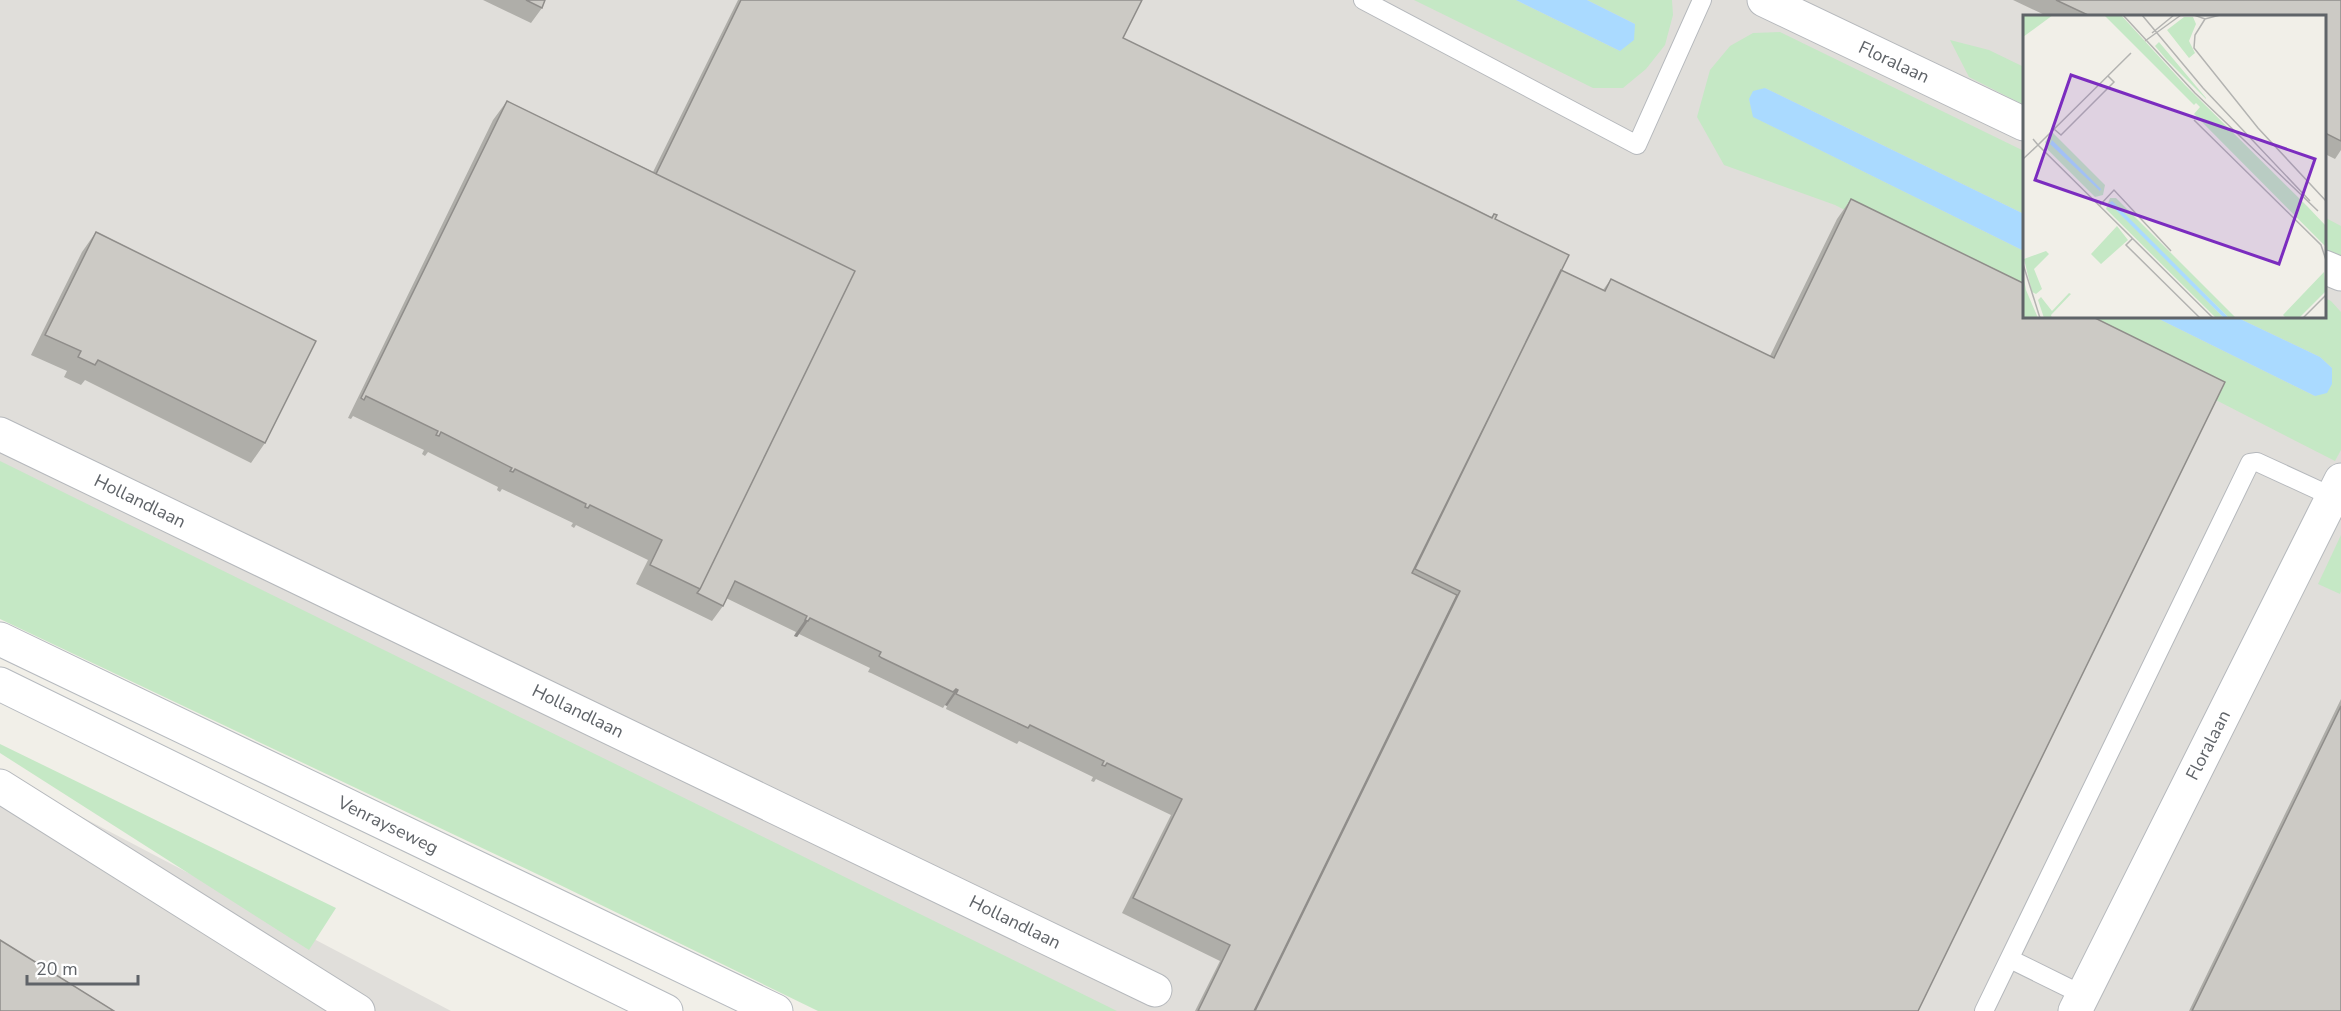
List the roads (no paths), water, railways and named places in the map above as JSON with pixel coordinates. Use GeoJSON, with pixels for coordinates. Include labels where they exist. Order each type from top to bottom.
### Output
{"type":"FeatureCollection","features":[{"type":"Feature","properties":{"kind":"street","name":"Floralaan"},"geometry":{"type":"LineString","coordinates":[[1764,0],[2023,123]]}},
{"type":"Feature","properties":{"kind":"street"},"geometry":{"type":"LineString","coordinates":[[2326,267],[2341,274]]}},
{"type":"Feature","properties":{"kind":"street","name":"Hollandlaan"},"geometry":{"type":"LineString","coordinates":[[0,434],[1155,990]]}},
{"type":"Feature","properties":{"kind":"street","name":"Floralaan"},"geometry":{"type":"LineString","coordinates":[[2079,1003],[2337,488]]}},
{"type":"Feature","properties":{"kind":"street","name":"Venrayseweg"},"geometry":{"type":"LineString","coordinates":[[0,639],[776,1011]]}},
{"type":"Feature","properties":{"kind":"street"},"geometry":{"type":"LineString","coordinates":[[0,684],[666,1011]]}},
{"type":"Feature","properties":{"kind":"street"},"geometry":{"type":"LineString","coordinates":[[0,786],[358,1011]]}},
{"type":"Feature","properties":{"kind":"lane"},"geometry":{"type":"LineString","coordinates":[[1363,0],[1637,145],[1702,0]]}},
{"type":"Feature","properties":{"kind":"lane"},"geometry":{"type":"LineString","coordinates":[[1984,1011],[2250,463],[2257,462],[2337,488]]}},
{"type":"Feature","properties":{"kind":"lane"},"geometry":{"type":"LineString","coordinates":[[2010,959],[2079,1003]]}},
{"type":"Feature","properties":{"kind":"water"},"geometry":{"type":"Polygon","coordinates":[[[1516,0],[1587,0],[1635,24],[1634,40],[1620,51],[1516,0]]]}},
{"type":"Feature","properties":{"kind":"water"},"geometry":{"type":"Polygon","coordinates":[[[1765,88],[2023,214],[2023,251],[1753,117],[1749,99],[1753,91],[1765,88]]]}},
{"type":"Feature","properties":{"kind":"water"},"geometry":{"type":"Polygon","coordinates":[[[2157,318],[2238,318],[2320,357],[2332,368],[2332,384],[2327,393],[2315,396],[2157,318]]]}}]}
